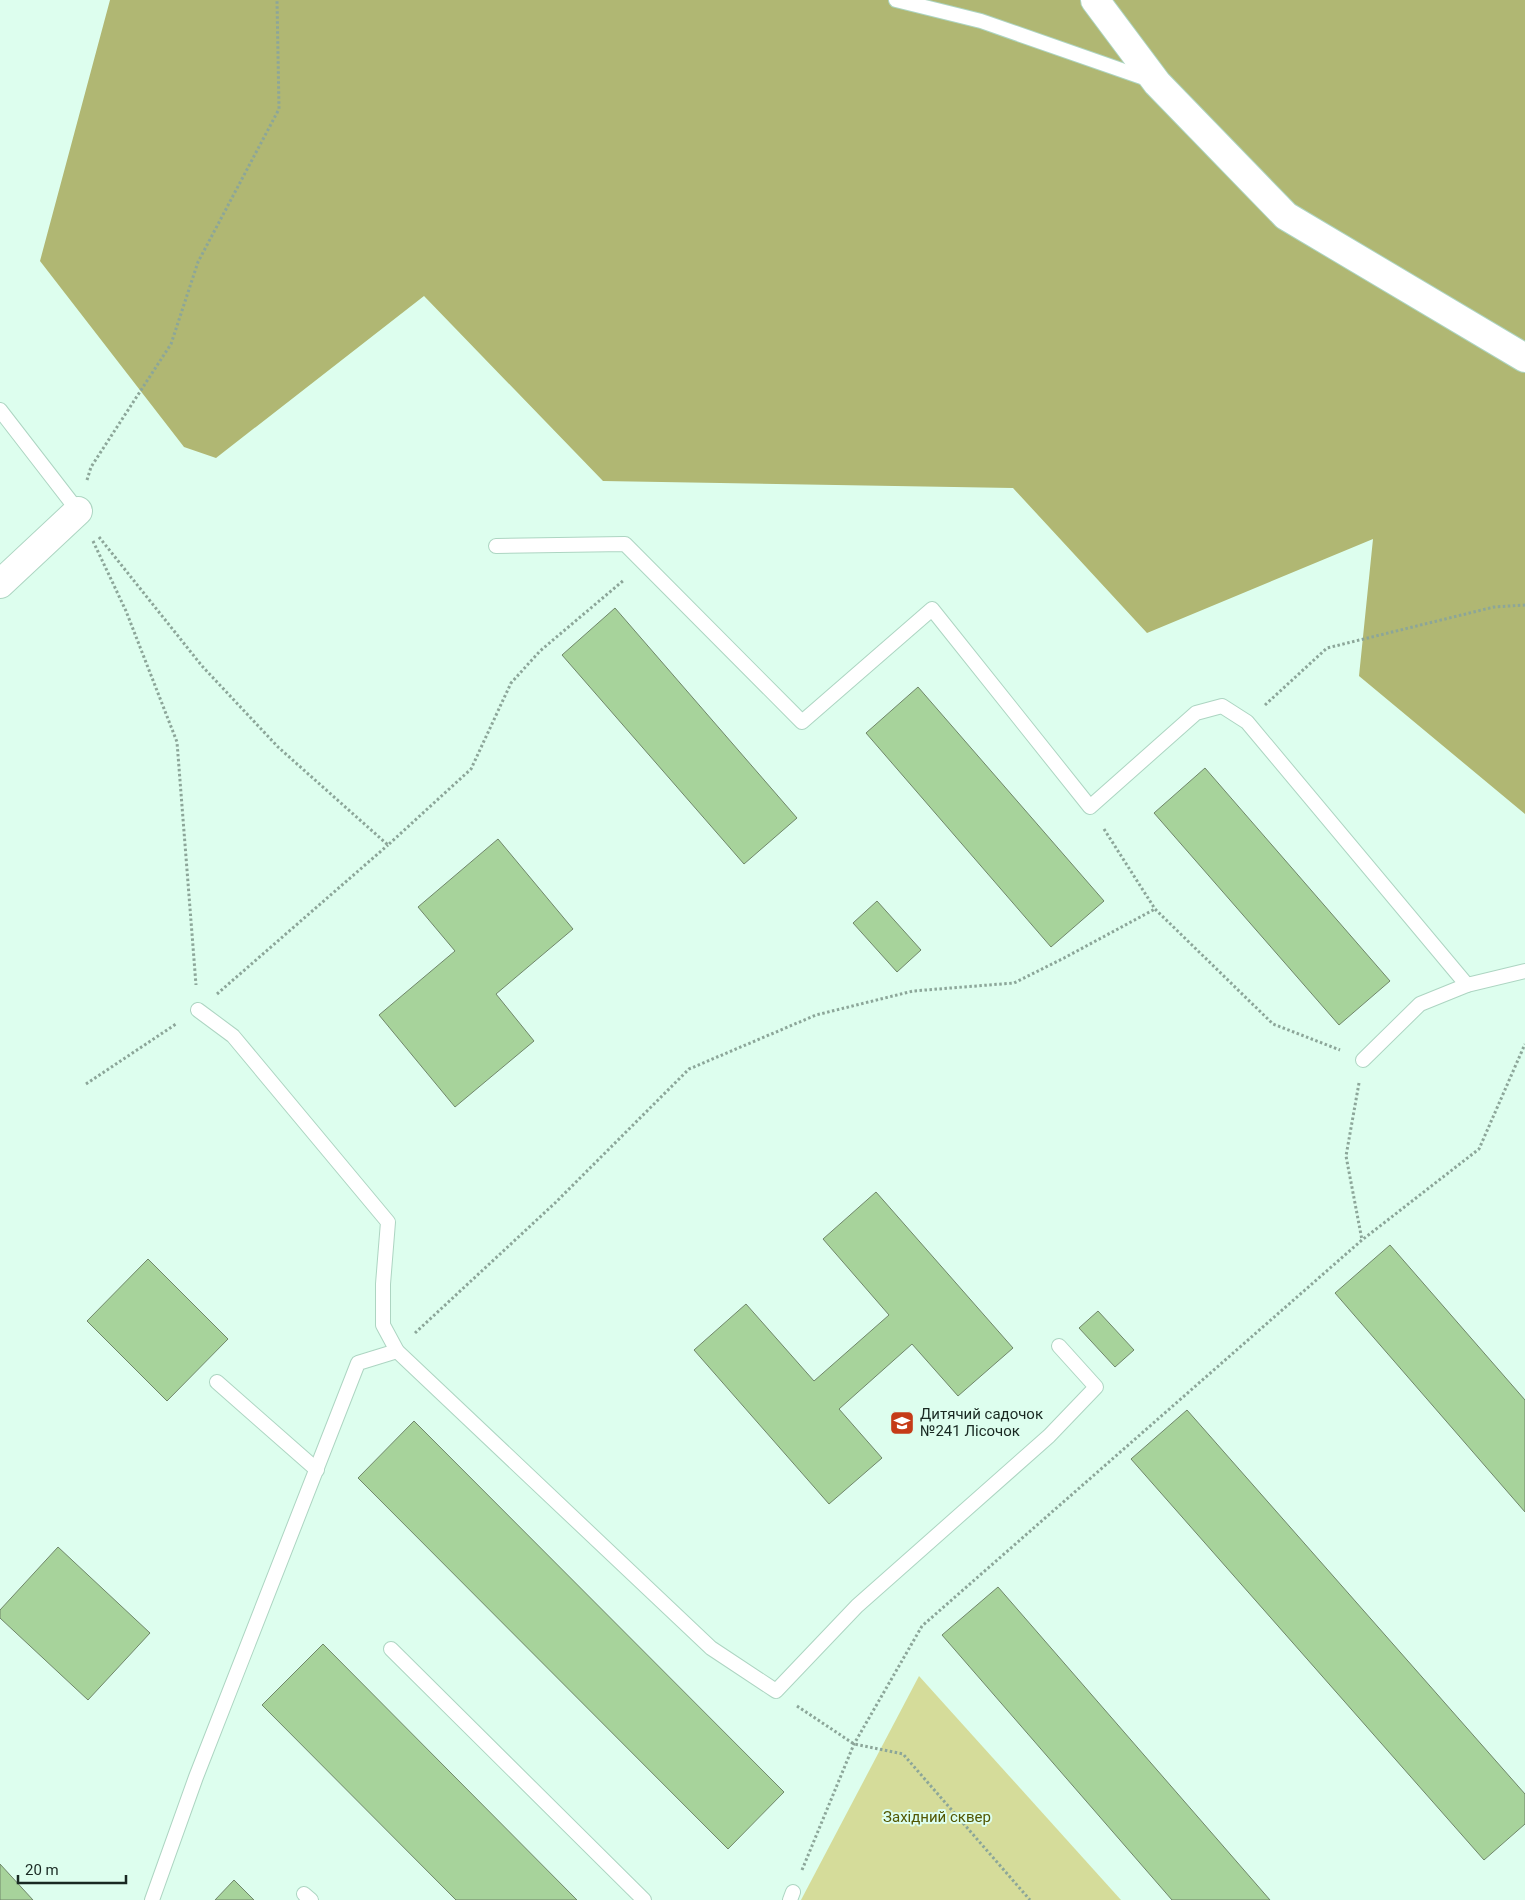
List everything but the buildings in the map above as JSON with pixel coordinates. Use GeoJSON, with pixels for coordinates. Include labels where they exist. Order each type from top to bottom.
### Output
{"type":"FeatureCollection","features":[{"type":"Feature","properties":{"kind":"street"},"geometry":{"type":"LineString","coordinates":[[1095,0],[1158,83],[1286,216],[1525,358]]}},
{"type":"Feature","properties":{"kind":"street"},"geometry":{"type":"LineString","coordinates":[[0,584],[78,511]]}},
{"type":"Feature","properties":{"kind":"lane"},"geometry":{"type":"LineString","coordinates":[[896,0],[981,21],[1158,83]]}},
{"type":"Feature","properties":{"kind":"lane"},"geometry":{"type":"LineString","coordinates":[[0,410],[78,511]]}},
{"type":"Feature","properties":{"kind":"lane"},"geometry":{"type":"LineString","coordinates":[[496,546],[625,544],[802,722],[932,608],[1090,807],[1196,712],[1222,706],[1247,722],[1467,985]]}},
{"type":"Feature","properties":{"kind":"lane"},"geometry":{"type":"LineString","coordinates":[[1363,1060],[1420,1004],[1467,985],[1525,971]]}},
{"type":"Feature","properties":{"kind":"lane"},"geometry":{"type":"LineString","coordinates":[[198,1010],[234,1036],[388,1222],[383,1284],[383,1325],[396,1351],[711,1648],[776,1692],[857,1606],[1049,1436],[1096,1387],[1059,1346]]}},
{"type":"Feature","properties":{"kind":"lane"},"geometry":{"type":"LineString","coordinates":[[152,1900],[200,1768],[358,1363],[396,1351]]}},
{"type":"Feature","properties":{"kind":"lane"},"geometry":{"type":"LineString","coordinates":[[217,1382],[316,1470]]}},
{"type":"Feature","properties":{"kind":"lane"},"geometry":{"type":"LineString","coordinates":[[391,1649],[644,1900]]}},
{"type":"Feature","properties":{"kind":"path"},"geometry":{"type":"LineString","coordinates":[[198,1010],[177,742],[126,611],[78,511],[91,468],[171,344],[198,262],[279,109],[277,0]]}},
{"type":"Feature","properties":{"kind":"path"},"geometry":{"type":"LineString","coordinates":[[78,511],[202,666],[272,741],[388,845]]}},
{"type":"Feature","properties":{"kind":"path"},"geometry":{"type":"LineString","coordinates":[[86,1084],[198,1010],[388,845],[471,769],[511,682],[540,651],[644,563]]}},
{"type":"Feature","properties":{"kind":"path"},"geometry":{"type":"LineString","coordinates":[[1247,722],[1327,648],[1494,607],[1525,605]]}},
{"type":"Feature","properties":{"kind":"path"},"geometry":{"type":"LineString","coordinates":[[1090,807],[1155,909],[1274,1024],[1363,1060],[1346,1156],[1362,1240]]}},
{"type":"Feature","properties":{"kind":"path"},"geometry":{"type":"LineString","coordinates":[[396,1351],[555,1203],[689,1069],[816,1015],[912,991],[1014,983],[1155,909]]}},
{"type":"Feature","properties":{"kind":"path"},"geometry":{"type":"LineString","coordinates":[[792,1896],[854,1744],[922,1626],[1362,1240],[1480,1149],[1525,1044]]}},
{"type":"Feature","properties":{"kind":"path"},"geometry":{"type":"LineString","coordinates":[[776,1692],[854,1744],[903,1754],[1030,1900]]}},
{"type":"Feature","properties":{"kind":"green space"},"geometry":{"type":"Polygon","coordinates":[[[110,0],[1525,0],[1525,814],[1359,676],[1373,539],[1147,633],[1013,488],[603,481],[424,296],[216,458],[184,447],[40,261],[110,0]]]}},
{"type":"Feature","properties":{"kind":"green space","name":"Західний сквер"},"geometry":{"type":"Polygon","coordinates":[[[919,1676],[1121,1900],[801,1900],[919,1676]]]}},
{"type":"Feature","properties":{"kind":"place","name":"Дитячий садочок №241 Лісочок"},"geometry":{"type":"Point","coordinates":[902,1423]}}]}
